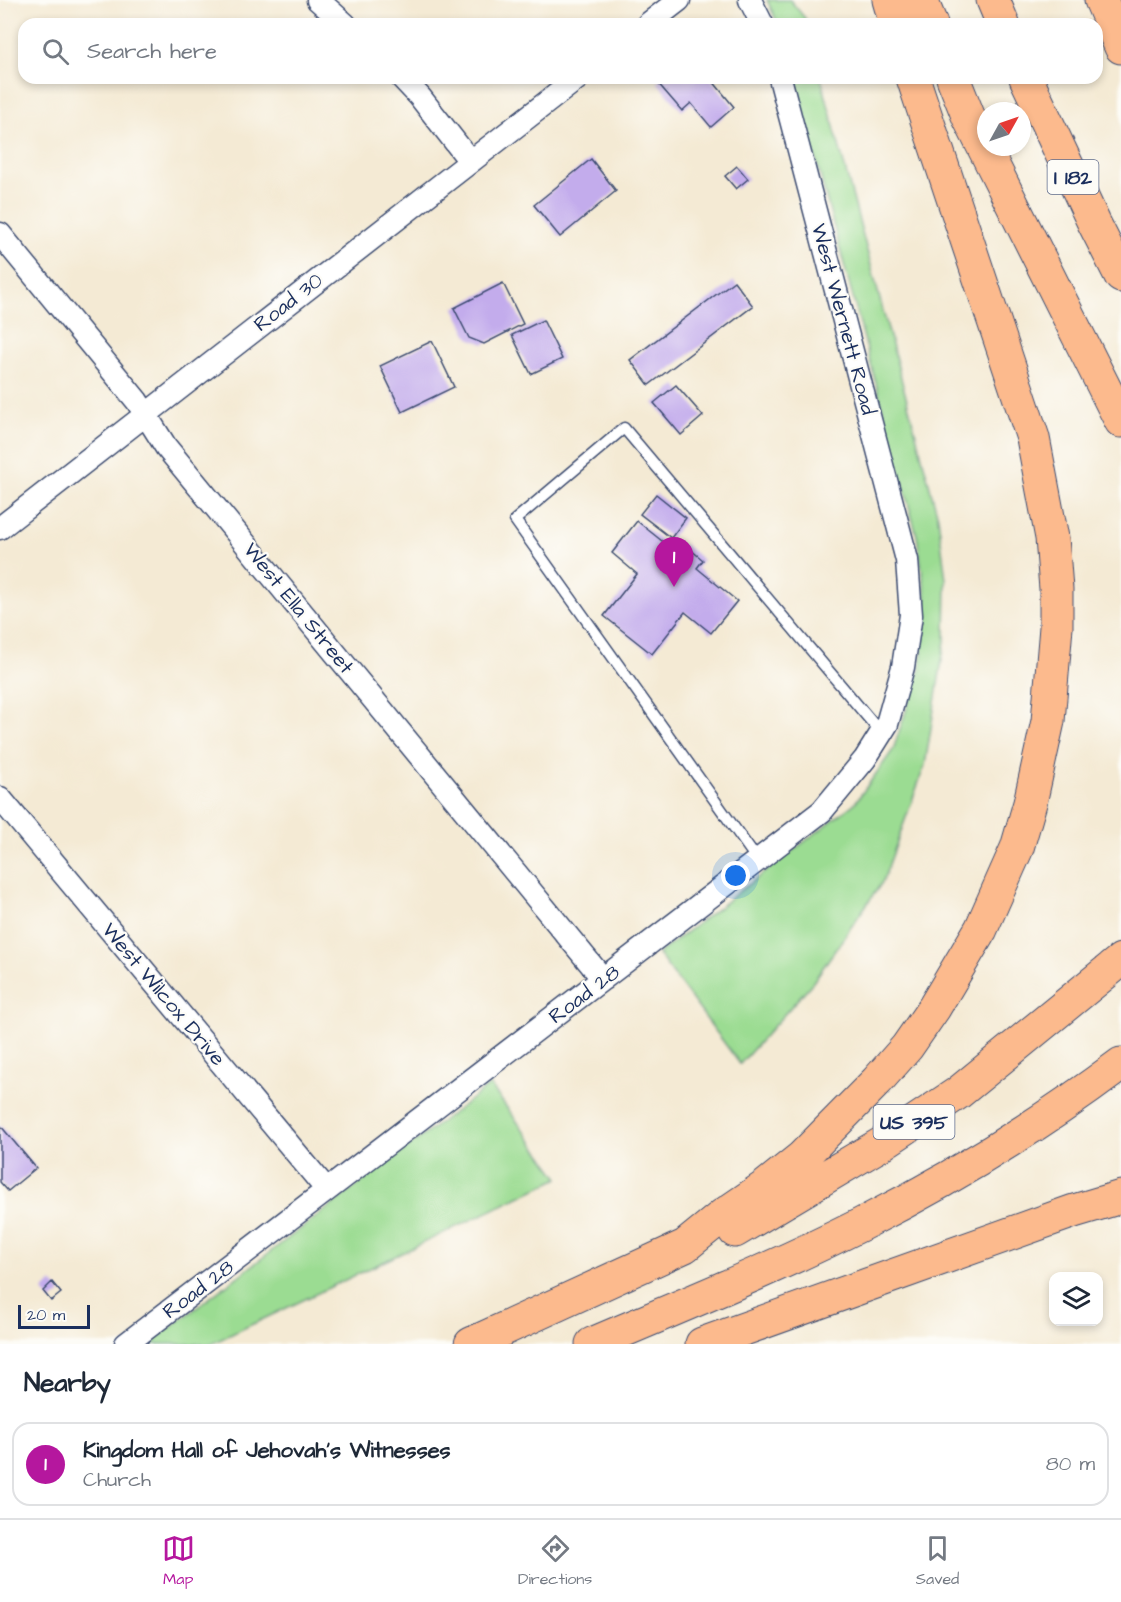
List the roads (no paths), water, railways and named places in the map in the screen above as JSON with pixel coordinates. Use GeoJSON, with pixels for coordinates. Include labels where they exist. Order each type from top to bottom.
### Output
{"type":"FeatureCollection","features":[{"type":"Feature","properties":{"kind":"highway"},"geometry":{"type":"LineString","coordinates":[[889,0],[894,18]]}},
{"type":"Feature","properties":{"kind":"highway"},"geometry":{"type":"LineString","coordinates":[[921,0],[928,18]]}},
{"type":"Feature","properties":{"kind":"highway"},"geometry":{"type":"LineString","coordinates":[[993,0],[1000,18]]}},
{"type":"Feature","properties":{"kind":"highway"},"geometry":{"type":"LineString","coordinates":[[1101,0],[1121,47]]}},
{"type":"Feature","properties":{"kind":"highway"},"geometry":{"type":"LineString","coordinates":[[685,1246],[801,1158],[877,1081],[907,1047],[934,1008],[981,929],[1017,848],[1030,803],[1048,721],[1056,627],[1056,589],[1052,538],[1034,438],[915,84]]}},
{"type":"Feature","properties":{"kind":"highway"},"geometry":{"type":"LineString","coordinates":[[955,84],[969,118],[1121,421]]}},
{"type":"Feature","properties":{"kind":"highway","name":"I 182"},"geometry":{"type":"LineString","coordinates":[[1029,84],[1121,276]]}},
{"type":"Feature","properties":{"kind":"highway","name":"US 395"},"geometry":{"type":"LineString","coordinates":[[471,1344],[685,1246],[715,1243],[883,1143],[958,1093],[1121,960]]}},
{"type":"Feature","properties":{"kind":"highway"},"geometry":{"type":"LineString","coordinates":[[592,1344],[784,1261],[928,1190],[1011,1141],[1121,1064]]}},
{"type":"Feature","properties":{"kind":"highway"},"geometry":{"type":"LineString","coordinates":[[702,1344],[1074,1211],[1121,1197]]}},
{"type":"Feature","properties":{"kind":"street"},"geometry":{"type":"LineString","coordinates":[[318,0],[338,18]]}},
{"type":"Feature","properties":{"kind":"street"},"geometry":{"type":"LineString","coordinates":[[656,18],[679,0]]}},
{"type":"Feature","properties":{"kind":"street"},"geometry":{"type":"LineString","coordinates":[[750,0],[759,18]]}},
{"type":"Feature","properties":{"kind":"street"},"geometry":{"type":"LineString","coordinates":[[408,84],[470,161]]}},
{"type":"Feature","properties":{"kind":"street","name":"Road 30"},"geometry":{"type":"LineString","coordinates":[[0,528],[570,84]]}},
{"type":"Feature","properties":{"kind":"street","name":"West Wernett Road"},"geometry":{"type":"LineString","coordinates":[[782,84],[907,560]]}},
{"type":"Feature","properties":{"kind":"street","name":"West Ella Street"},"geometry":{"type":"LineString","coordinates":[[0,234],[137,401],[166,447],[603,978]]}},
{"type":"Feature","properties":{"kind":"street","name":"Road 28"},"geometry":{"type":"LineString","coordinates":[[126,1344],[822,811],[865,759],[886,724],[903,667],[911,615],[907,560]]}},
{"type":"Feature","properties":{"kind":"street","name":"West Wilcox Drive"},"geometry":{"type":"LineString","coordinates":[[0,798],[327,1190]]}},
{"type":"Feature","properties":{"kind":"lane"},"geometry":{"type":"LineString","coordinates":[[758,861],[514,520],[624,428],[881,733]]}},
{"type":"Feature","properties":{"kind":"place","name":"Kingdom Hall of Jehovah's Witnesses"},"geometry":{"type":"Point","coordinates":[674,587]}}]}
